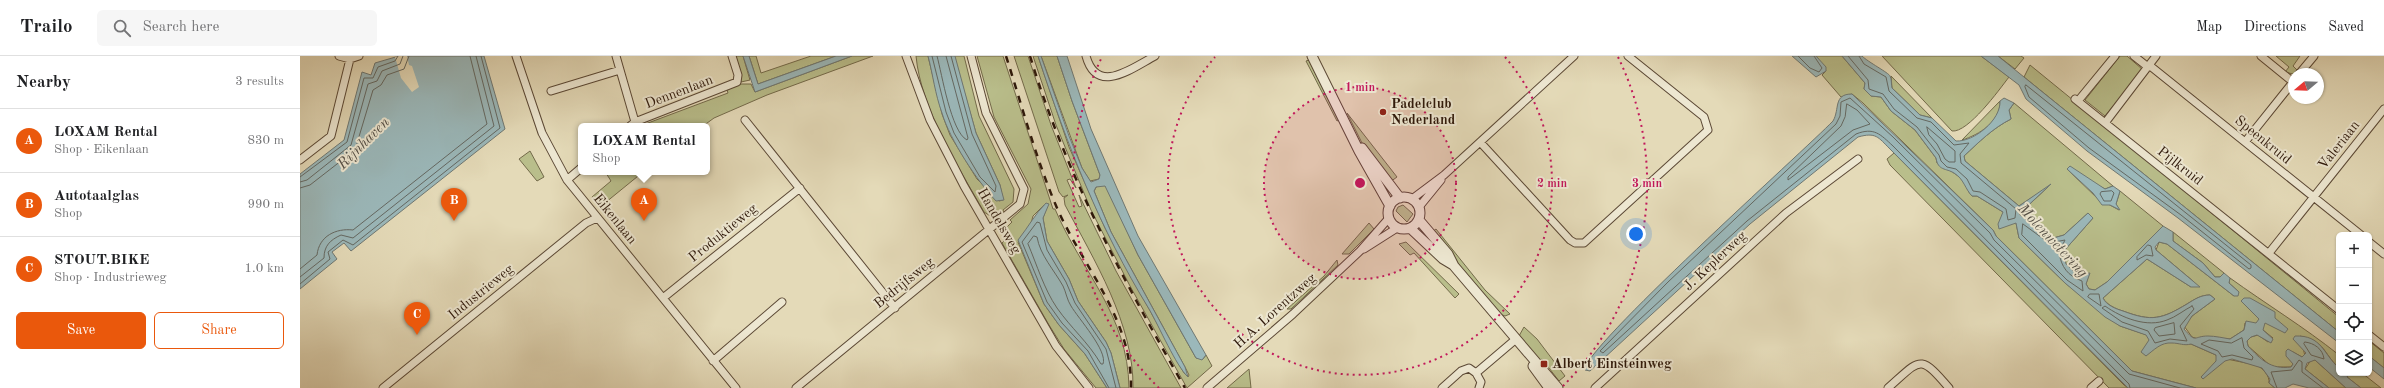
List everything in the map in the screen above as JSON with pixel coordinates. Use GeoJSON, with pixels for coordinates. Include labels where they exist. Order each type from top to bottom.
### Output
{"type":"FeatureCollection","features":[{"type":"Feature","properties":{"kind":"street"},"geometry":{"type":"LineString","coordinates":[[339,56],[350,59],[359,56]]}},
{"type":"Feature","properties":{"kind":"street","name":"Eikenlaan"},"geometry":{"type":"LineString","coordinates":[[516,56],[539,126],[553,157],[567,180],[736,388]]}},
{"type":"Feature","properties":{"kind":"street"},"geometry":{"type":"LineString","coordinates":[[616,56],[632,123]]}},
{"type":"Feature","properties":{"kind":"street","name":"Dennenlaan"},"geometry":{"type":"LineString","coordinates":[[634,123],[737,82],[738,75],[732,56]]}},
{"type":"Feature","properties":{"kind":"street","name":"Handelsweg"},"geometry":{"type":"LineString","coordinates":[[906,56],[930,120],[964,186],[1056,346],[1089,388]]}},
{"type":"Feature","properties":{"kind":"street","name":"Bedrijfsweg"},"geometry":{"type":"LineString","coordinates":[[796,388],[1014,211],[1020,204],[1024,196],[1024,189],[986,113],[971,56]]}},
{"type":"Feature","properties":{"kind":"street"},"geometry":{"type":"LineString","coordinates":[[1086,56],[1089,66],[1098,75],[1111,78],[1155,56]]}},
{"type":"Feature","properties":{"kind":"street"},"geometry":{"type":"LineString","coordinates":[[1312,56],[1351,133],[1358,151],[1390,206],[1389,218],[1397,228],[1410,228],[1419,220]]}},
{"type":"Feature","properties":{"kind":"street"},"geometry":{"type":"LineString","coordinates":[[1412,200],[1444,175],[1574,56]]}},
{"type":"Feature","properties":{"kind":"street"},"geometry":{"type":"LineString","coordinates":[[1480,142],[1570,240],[1575,244],[1584,243],[1708,130],[1704,117],[1628,56]]}},
{"type":"Feature","properties":{"kind":"street","name":"Pijlkruid"},"geometry":{"type":"LineString","coordinates":[[2115,56],[2077,100],[2270,253],[2336,308]]}},
{"type":"Feature","properties":{"kind":"street","name":"Speenkruid"},"geometry":{"type":"LineString","coordinates":[[2134,56],[2149,66],[2357,232]]}},
{"type":"Feature","properties":{"kind":"street"},"geometry":{"type":"LineString","coordinates":[[2105,123],[2156,56]]}},
{"type":"Feature","properties":{"kind":"street"},"geometry":{"type":"LineString","coordinates":[[2261,56],[2288,77]]}},
{"type":"Feature","properties":{"kind":"street"},"geometry":{"type":"LineString","coordinates":[[2304,68],[2314,56]]}},
{"type":"Feature","properties":{"kind":"street"},"geometry":{"type":"LineString","coordinates":[[300,160],[331,136],[350,59]]}},
{"type":"Feature","properties":{"kind":"street"},"geometry":{"type":"LineString","coordinates":[[551,92],[620,70]]}},
{"type":"Feature","properties":{"kind":"street"},"geometry":{"type":"LineString","coordinates":[[2245,142],[2288,87]]}},
{"type":"Feature","properties":{"kind":"street","name":"Valeriaan"},"geometry":{"type":"LineString","coordinates":[[2314,198],[2384,109]]}},
{"type":"Feature","properties":{"kind":"street"},"geometry":{"type":"LineString","coordinates":[[745,120],[895,308]]}},
{"type":"Feature","properties":{"kind":"street"},"geometry":{"type":"LineString","coordinates":[[1351,133],[1400,198],[1412,200],[1419,207]]}},
{"type":"Feature","properties":{"kind":"street","name":"J. Keplerweg"},"geometry":{"type":"LineString","coordinates":[[1596,388],[1786,213],[1858,160]]}},
{"type":"Feature","properties":{"kind":"street"},"geometry":{"type":"LineString","coordinates":[[567,180],[578,171]]}},
{"type":"Feature","properties":{"kind":"street"},"geometry":{"type":"LineString","coordinates":[[1444,175],[1419,207],[1419,220],[1448,254],[1454,266],[1558,388]]}},
{"type":"Feature","properties":{"kind":"street","name":"Produktieweg"},"geometry":{"type":"LineString","coordinates":[[663,298],[800,188]]}},
{"type":"Feature","properties":{"kind":"street"},"geometry":{"type":"LineString","coordinates":[[1390,206],[1400,198]]}},
{"type":"Feature","properties":{"kind":"street"},"geometry":{"type":"LineString","coordinates":[[2270,253],[2314,198]]}},
{"type":"Feature","properties":{"kind":"street","name":"Industrieweg"},"geometry":{"type":"LineString","coordinates":[[383,388],[586,223],[597,218]]}},
{"type":"Feature","properties":{"kind":"street","name":"H.A. Lorentzweg"},"geometry":{"type":"LineString","coordinates":[[1207,388],[1293,314],[1360,251],[1389,218]]}},
{"type":"Feature","properties":{"kind":"street","name":"H.A. Lorentzweg"},"geometry":{"type":"LineString","coordinates":[[1360,251],[1397,228]]}},
{"type":"Feature","properties":{"kind":"street"},"geometry":{"type":"LineString","coordinates":[[1410,228],[1443,259],[1454,266]]}},
{"type":"Feature","properties":{"kind":"street"},"geometry":{"type":"LineString","coordinates":[[2372,244],[2384,254]]}},
{"type":"Feature","properties":{"kind":"street"},"geometry":{"type":"LineString","coordinates":[[713,361],[782,302]]}},
{"type":"Feature","properties":{"kind":"street"},"geometry":{"type":"LineString","coordinates":[[2372,337],[2384,347]]}},
{"type":"Feature","properties":{"kind":"street"},"geometry":{"type":"LineString","coordinates":[[1476,373],[1516,340]]}},
{"type":"Feature","properties":{"kind":"street"},"geometry":{"type":"LineString","coordinates":[[1516,340],[1549,388]]}},
{"type":"Feature","properties":{"kind":"street"},"geometry":{"type":"LineString","coordinates":[[1888,388],[1912,366],[1918,364],[1930,366],[1949,388]]}},
{"type":"Feature","properties":{"kind":"street"},"geometry":{"type":"LineString","coordinates":[[1442,388],[1461,371],[1469,368],[1476,373],[1481,382],[1479,388]]}},
{"type":"Feature","properties":{"kind":"street"},"geometry":{"type":"LineString","coordinates":[[2091,388],[2099,381]]}},
{"type":"Feature","properties":{"kind":"green space"},"geometry":{"type":"Polygon","coordinates":[[[735,56],[743,56],[750,80],[741,82],[735,56]]]}},
{"type":"Feature","properties":{"kind":"green space"},"geometry":{"type":"Polygon","coordinates":[[[749,56],[756,56],[761,73],[811,56],[836,56],[758,84],[749,56]]]}},
{"type":"Feature","properties":{"kind":"green space"},"geometry":{"type":"Polygon","coordinates":[[[852,56],[873,56],[767,95],[714,118],[707,123],[648,123],[728,93],[727,90],[740,84],[751,84],[755,92],[852,56]]]}},
{"type":"Feature","properties":{"kind":"green space"},"geometry":{"type":"Polygon","coordinates":[[[916,56],[928,56],[942,114],[950,135],[977,179],[999,201],[1003,200],[1000,185],[976,133],[954,56],[964,56],[979,116],[1014,189],[1013,202],[1003,210],[1004,212],[992,217],[984,212],[963,176],[933,117],[919,76],[916,56]]]}},
{"type":"Feature","properties":{"kind":"green space"},"geometry":{"type":"Polygon","coordinates":[[[977,56],[1003,56],[1053,209],[1055,209],[1078,254],[1102,295],[1121,338],[1127,362],[1129,388],[1120,388],[1111,353],[1106,342],[1078,301],[1069,279],[1047,241],[1043,218],[1047,207],[1044,205],[1033,216],[1030,227],[1018,242],[1044,304],[1059,325],[1085,354],[1107,388],[1096,388],[1064,349],[1002,243],[1004,241],[1004,230],[1012,222],[1010,220],[1028,204],[1031,189],[994,117],[977,56]]]}},
{"type":"Feature","properties":{"kind":"green space"},"geometry":{"type":"Polygon","coordinates":[[[1014,56],[1028,56],[1051,125],[1076,188],[1070,179],[1067,180],[1079,207],[1082,206],[1079,195],[1116,271],[1181,388],[1133,388],[1132,364],[1120,316],[1100,270],[1065,205],[1064,198],[1068,195],[1063,197],[1059,192],[1014,56]]]}},
{"type":"Feature","properties":{"kind":"green space"},"geometry":{"type":"Polygon","coordinates":[[[1033,56],[1038,56],[1069,147],[1105,228],[1184,373],[1188,377],[1189,375],[1185,367],[1111,232],[1094,191],[1097,186],[1104,185],[1107,188],[1138,255],[1196,358],[1203,359],[1206,355],[1212,366],[1187,388],[1130,286],[1091,210],[1056,125],[1033,56]]]}},
{"type":"Feature","properties":{"kind":"green space"},"geometry":{"type":"Polygon","coordinates":[[[1041,56],[1057,56],[1100,175],[1099,179],[1090,181],[1082,168],[1041,56]]]}},
{"type":"Feature","properties":{"kind":"green space"},"geometry":{"type":"Polygon","coordinates":[[[1816,56],[1842,56],[1865,83],[1864,89],[1871,96],[1881,97],[1891,111],[1915,130],[1936,158],[1937,163],[1961,179],[1972,196],[1977,196],[2003,212],[2016,223],[2019,238],[2065,283],[2120,326],[2159,339],[2191,344],[2216,355],[2217,357],[2256,365],[2266,372],[2269,383],[2275,388],[2196,388],[2132,371],[1996,236],[1993,230],[1863,103],[1852,94],[1841,97],[1822,75],[1826,71],[1816,56]]]}},
{"type":"Feature","properties":{"kind":"green space"},"geometry":{"type":"Polygon","coordinates":[[[1882,56],[1981,56],[2009,77],[1983,110],[1959,130],[1952,131],[1882,56]]]}},
{"type":"Feature","properties":{"kind":"green space"},"geometry":{"type":"Polygon","coordinates":[[[1998,56],[2021,56],[2024,58],[2015,69],[1998,56]]]}},
{"type":"Feature","properties":{"kind":"green space"},"geometry":{"type":"Polygon","coordinates":[[[2120,56],[2127,56],[2142,69],[2105,116],[2085,100],[2120,56]]]}},
{"type":"Feature","properties":{"kind":"green space"},"geometry":{"type":"Polygon","coordinates":[[[2276,56],[2300,56],[2293,66],[2295,68],[2288,68],[2289,67],[2276,56]]]}},
{"type":"Feature","properties":{"kind":"green space"},"geometry":{"type":"Polygon","coordinates":[[[1309,60],[1339,120],[1337,121],[1306,61],[1309,60]]]}},
{"type":"Feature","properties":{"kind":"green space"},"geometry":{"type":"Polygon","coordinates":[[[2030,65],[2336,315],[2336,330],[2024,77],[2030,65]]]}},
{"type":"Feature","properties":{"kind":"green space"},"geometry":{"type":"Polygon","coordinates":[[[1891,76],[1932,118],[1920,115],[1892,88],[1891,76]]]}},
{"type":"Feature","properties":{"kind":"green space"},"geometry":{"type":"Polygon","coordinates":[[[2000,101],[1997,115],[1993,121],[1982,131],[1962,140],[2000,101]]]}},
{"type":"Feature","properties":{"kind":"green space"},"geometry":{"type":"Polygon","coordinates":[[[2014,103],[2113,186],[2105,189],[2067,169],[2097,198],[2119,210],[2116,204],[2120,191],[2163,226],[2107,282],[2095,290],[2089,289],[2086,284],[2089,274],[2077,275],[2066,264],[2063,252],[2093,218],[2088,213],[2064,235],[2050,239],[2019,214],[2048,187],[2019,206],[1965,161],[1964,156],[1992,131],[2011,119],[2009,110],[2014,103]]]}},
{"type":"Feature","properties":{"kind":"green space"},"geometry":{"type":"Polygon","coordinates":[[[1347,113],[1397,177],[1390,182],[1362,143],[1347,113]]]}},
{"type":"Feature","properties":{"kind":"green space"},"geometry":{"type":"Polygon","coordinates":[[[530,151],[544,177],[537,181],[519,159],[530,151]]]}},
{"type":"Feature","properties":{"kind":"green space"},"geometry":{"type":"Polygon","coordinates":[[[1894,153],[2128,388],[2109,388],[1890,165],[1887,159],[1894,153]]]}},
{"type":"Feature","properties":{"kind":"green space"},"geometry":{"type":"Polygon","coordinates":[[[607,175],[639,175],[600,207],[592,197],[611,181],[607,175]]]}},
{"type":"Feature","properties":{"kind":"green space"},"geometry":{"type":"Polygon","coordinates":[[[1403,205],[1413,214],[1407,222],[1396,211],[1398,207],[1403,205]]]}},
{"type":"Feature","properties":{"kind":"green space"},"geometry":{"type":"Polygon","coordinates":[[[1369,223],[1374,229],[1349,254],[1342,254],[1369,223]]]}},
{"type":"Feature","properties":{"kind":"green space"},"geometry":{"type":"Polygon","coordinates":[[[1436,229],[1485,290],[1510,314],[1505,316],[1500,314],[1432,232],[1436,229]]]}},
{"type":"Feature","properties":{"kind":"green space"},"geometry":{"type":"Polygon","coordinates":[[[2173,232],[2224,273],[2220,277],[2215,277],[2203,263],[2173,241],[2173,232]]]}},
{"type":"Feature","properties":{"kind":"green space"},"geometry":{"type":"Polygon","coordinates":[[[1406,242],[1459,294],[1455,298],[1414,253],[1410,255],[1399,244],[1406,242]]]}},
{"type":"Feature","properties":{"kind":"green space"},"geometry":{"type":"Polygon","coordinates":[[[2159,242],[2167,244],[2234,296],[2239,292],[2229,283],[2230,278],[2299,325],[2336,353],[2336,364],[2320,345],[2300,336],[2305,356],[2302,357],[2293,352],[2291,360],[2293,364],[2291,367],[2272,367],[2248,346],[2247,341],[2251,337],[2258,335],[2268,342],[2273,338],[2263,330],[2245,323],[2244,330],[2230,339],[2202,337],[2198,339],[2192,337],[2184,326],[2192,316],[2215,299],[2210,295],[2198,298],[2171,313],[2149,318],[2142,317],[2109,305],[2103,298],[2147,259],[2191,287],[2193,281],[2156,250],[2159,242]]]}},
{"type":"Feature","properties":{"kind":"green space"},"geometry":{"type":"Polygon","coordinates":[[[1337,260],[1338,265],[1291,309],[1287,309],[1324,276],[1337,260]]]}},
{"type":"Feature","properties":{"kind":"green space"},"geometry":{"type":"Polygon","coordinates":[[[1524,327],[1537,339],[1565,376],[1559,381],[1542,359],[1539,361],[1519,336],[1524,327]]]}},
{"type":"Feature","properties":{"kind":"green space"},"geometry":{"type":"Polygon","coordinates":[[[2372,343],[2384,353],[2384,368],[2372,358],[2372,343]]]}},
{"type":"Feature","properties":{"kind":"green space"},"geometry":{"type":"Polygon","coordinates":[[[2311,360],[2315,360],[2346,388],[2329,388],[2305,369],[2311,360]]]}},
{"type":"Feature","properties":{"kind":"green space"},"geometry":{"type":"Polygon","coordinates":[[[1249,369],[1251,388],[1227,388],[1249,369]]]}},
{"type":"Feature","properties":{"kind":"green space"},"geometry":{"type":"Polygon","coordinates":[[[2366,376],[2381,388],[2361,388],[2347,377],[2366,376]]]}},
{"type":"Feature","properties":{"kind":"water","name":"Rijnhaven"},"geometry":{"type":"Polygon","coordinates":[[[399,56],[484,56],[505,129],[351,251],[344,243],[332,252],[337,259],[300,289],[300,174],[344,140],[362,72],[371,75],[375,63],[399,56]]]}},
{"type":"Feature","properties":{"kind":"water"},"geometry":{"type":"Polygon","coordinates":[[[743,56],[749,56],[758,84],[836,56],[852,56],[755,92],[743,56]]]}},
{"type":"Feature","properties":{"kind":"water"},"geometry":{"type":"Polygon","coordinates":[[[928,56],[955,56],[976,133],[1000,185],[1004,200],[996,201],[989,193],[965,160],[951,135],[940,106],[928,56]]]}},
{"type":"Feature","properties":{"kind":"water"},"geometry":{"type":"Polygon","coordinates":[[[1038,56],[1041,56],[1069,136],[1082,168],[1091,182],[1099,179],[1100,175],[1057,56],[1067,56],[1091,129],[1138,236],[1206,355],[1202,360],[1196,358],[1138,255],[1105,186],[1096,187],[1094,191],[1111,232],[1185,367],[1188,377],[1178,364],[1153,316],[1131,279],[1100,217],[1073,154],[1038,56]]]}},
{"type":"Feature","properties":{"kind":"water"},"geometry":{"type":"Polygon","coordinates":[[[1792,56],[1816,56],[1826,67],[1826,71],[1816,77],[1792,56]]]}},
{"type":"Feature","properties":{"kind":"water","name":"Molenwetering"},"geometry":{"type":"Polygon","coordinates":[[[1842,56],[1862,56],[1886,72],[1891,77],[1892,88],[1920,115],[1932,118],[1956,141],[1971,138],[1985,128],[1996,115],[2000,101],[2004,98],[2014,103],[2009,110],[2011,119],[1992,131],[1964,156],[1965,161],[2019,206],[2051,184],[2019,214],[2050,239],[2064,235],[2088,213],[2093,218],[2063,252],[2066,264],[2077,275],[2090,273],[2086,284],[2089,289],[2095,290],[2107,282],[2163,226],[2173,232],[2173,241],[2203,263],[2215,277],[2220,277],[2224,273],[2230,278],[2229,283],[2239,292],[2238,296],[2234,296],[2167,244],[2159,242],[2155,247],[2156,250],[2200,287],[2191,287],[2147,259],[2103,298],[2109,305],[2117,309],[2149,318],[2171,313],[2198,298],[2210,295],[2215,299],[2192,316],[2184,329],[2193,338],[2211,336],[2230,339],[2244,330],[2246,321],[2256,323],[2259,319],[2241,301],[2244,298],[2250,298],[2275,312],[2275,318],[2288,329],[2285,333],[2265,323],[2263,330],[2273,339],[2271,343],[2257,335],[2251,337],[2247,341],[2248,346],[2257,355],[2272,365],[2278,367],[2291,367],[2293,364],[2286,356],[2286,351],[2288,349],[2302,357],[2306,353],[2293,339],[2295,336],[2311,339],[2321,346],[2336,365],[2336,376],[2348,376],[2361,388],[2346,388],[2315,360],[2307,363],[2305,369],[2329,388],[2309,388],[2293,384],[2285,388],[2275,388],[2269,383],[2270,379],[2262,368],[2232,359],[2225,361],[2203,379],[2201,377],[2216,361],[2216,355],[2191,344],[2164,344],[2146,356],[2141,352],[2149,340],[2146,335],[2120,326],[2105,317],[2065,283],[2019,238],[2016,223],[1999,229],[1998,224],[2003,212],[1977,196],[1972,196],[1957,175],[1940,167],[1936,158],[1915,130],[1891,111],[1881,97],[1871,96],[1864,89],[1865,83],[1842,56]]]}},
{"type":"Feature","properties":{"kind":"water"},"geometry":{"type":"Polygon","coordinates":[[[1981,56],[1998,56],[2336,330],[2336,341],[2178,218],[2087,151],[2026,99],[2019,85],[1981,56]]]}},
{"type":"Feature","properties":{"kind":"water"},"geometry":{"type":"Polygon","coordinates":[[[1852,94],[1993,230],[1996,236],[2132,371],[2196,388],[2128,388],[1882,141],[1873,135],[1858,137],[1750,224],[1590,371],[1585,370],[1593,355],[1618,327],[1697,249],[1833,121],[1839,99],[1846,95],[1852,94]]]}},
{"type":"Feature","properties":{"kind":"water"},"geometry":{"type":"Polygon","coordinates":[[[2070,166],[2105,189],[2113,186],[2120,191],[2116,204],[2120,210],[2110,205],[2102,205],[2093,193],[2067,169],[2070,166]]]}},
{"type":"Feature","properties":{"kind":"water"},"geometry":{"type":"Polygon","coordinates":[[[1046,203],[1049,204],[1043,218],[1047,241],[1069,279],[1078,301],[1106,342],[1111,353],[1120,388],[1107,388],[1085,354],[1059,325],[1044,304],[1018,240],[1046,203]]]}},
{"type":"Feature","properties":{"kind":"water"},"geometry":{"type":"Polygon","coordinates":[[[2372,358],[2384,368],[2384,379],[2372,369],[2372,358]]]}},
{"type":"Feature","properties":{"kind":"pier"},"geometry":{"type":"Polygon","coordinates":[[[407,56],[409,65],[412,66],[419,87],[412,92],[401,78],[395,57],[407,56]]]}},
{"type":"Feature","properties":{"kind":"railway"},"geometry":{"type":"LineString","coordinates":[[1006,56],[1049,189],[1068,230],[1115,316],[1124,339],[1129,363],[1131,388]]}},
{"type":"Feature","properties":{"kind":"railway"},"geometry":{"type":"LineString","coordinates":[[1030,56],[1044,100],[1061,143],[1098,226],[1140,308],[1185,388]]}},
{"type":"Feature","properties":{"kind":"place","name":"Padelclub Nederland"},"geometry":{"type":"Point","coordinates":[1383,112]}},
{"type":"Feature","properties":{"kind":"place","name":"Autotaalglas"},"geometry":{"type":"Point","coordinates":[454,221]}},
{"type":"Feature","properties":{"kind":"place","name":"LOXAM Rental"},"geometry":{"type":"Point","coordinates":[644,221]}},
{"type":"Feature","properties":{"kind":"place","name":"STOUT.BIKE"},"geometry":{"type":"Point","coordinates":[417,335]}},
{"type":"Feature","properties":{"kind":"place","name":"Albert Einsteinweg"},"geometry":{"type":"Point","coordinates":[1544,364]}}]}
